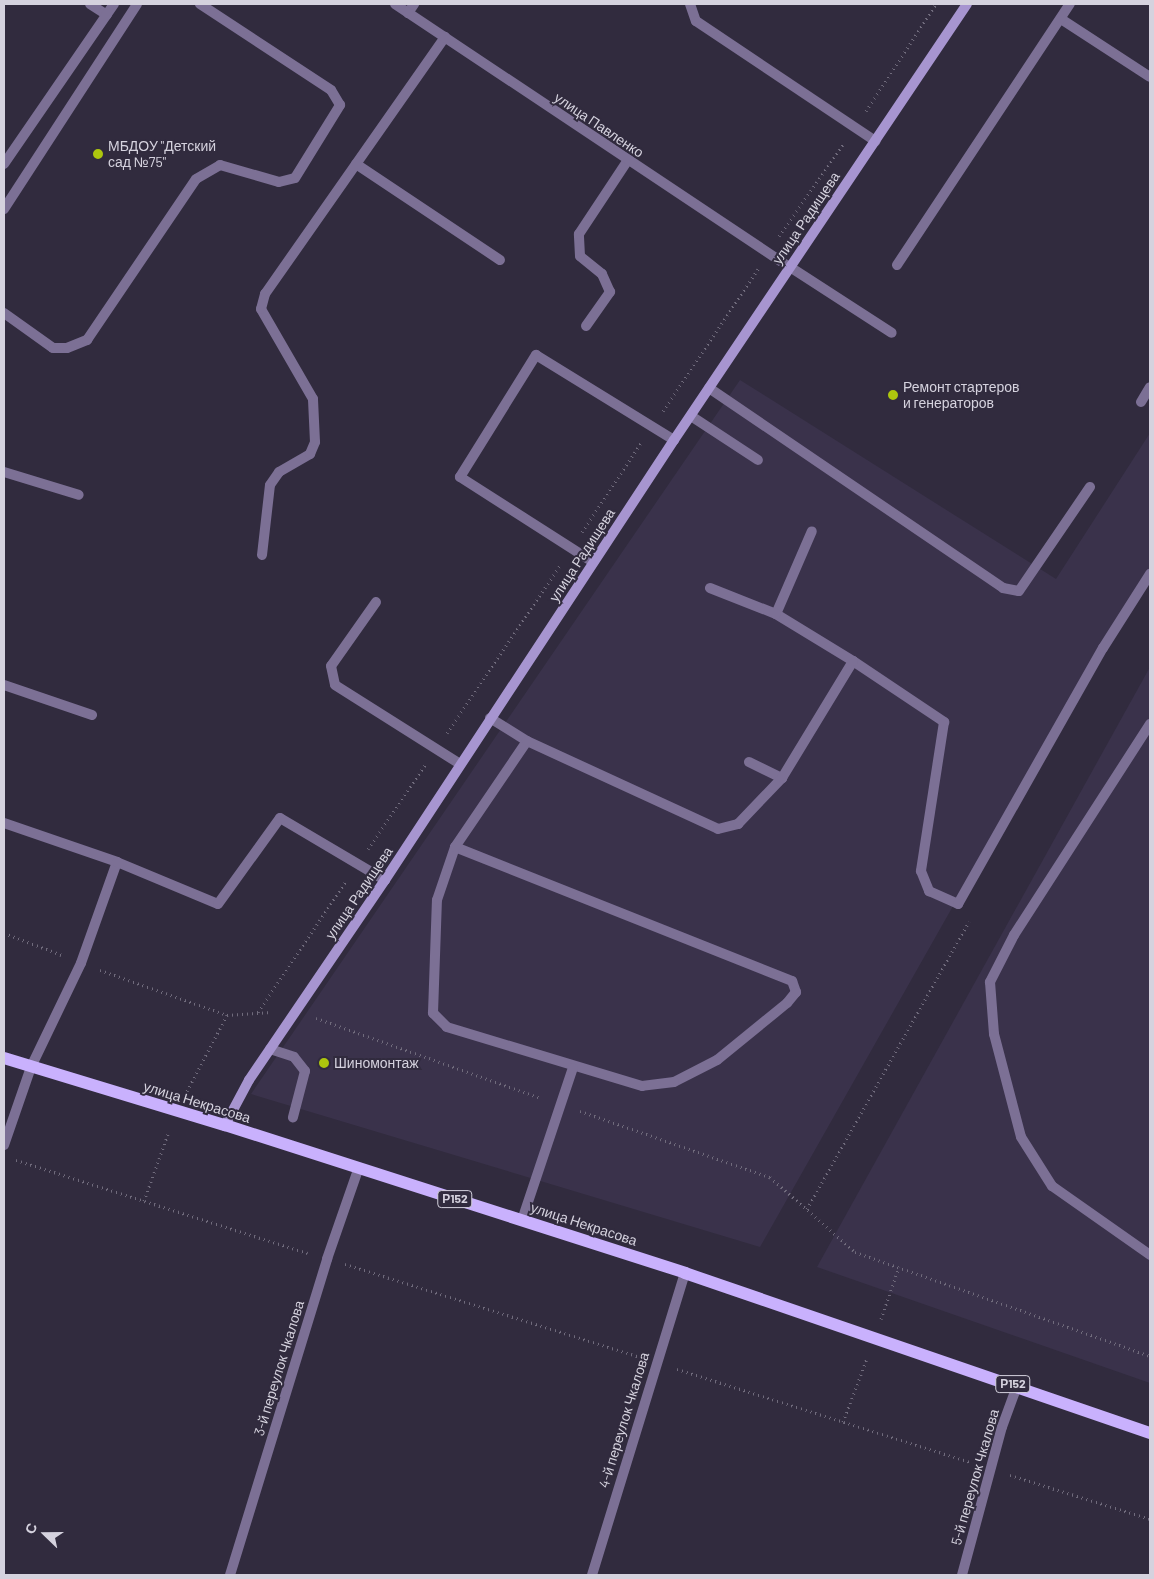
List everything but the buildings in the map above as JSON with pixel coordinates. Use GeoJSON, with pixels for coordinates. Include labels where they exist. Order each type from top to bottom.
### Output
{"type":"FeatureCollection","features":[{"type":"Feature","properties":{"kind":"main road","name":"улица Некрасова"},"geometry":{"type":"LineString","coordinates":[[4,1058],[224,1124],[358,1170],[686,1273],[1150,1433]]}},
{"type":"Feature","properties":{"kind":"street"},"geometry":{"type":"LineString","coordinates":[[90,4],[106,15]]}},
{"type":"Feature","properties":{"kind":"street"},"geometry":{"type":"LineString","coordinates":[[4,164],[114,4]]}},
{"type":"Feature","properties":{"kind":"street"},"geometry":{"type":"LineString","coordinates":[[4,210],[137,4]]}},
{"type":"Feature","properties":{"kind":"street"},"geometry":{"type":"LineString","coordinates":[[4,313],[53,348],[67,348],[87,340],[196,179],[220,165],[279,182],[294,178],[340,105],[331,90],[200,4]]}},
{"type":"Feature","properties":{"kind":"street","name":"улица Павленко"},"geometry":{"type":"LineString","coordinates":[[395,4],[411,8],[445,37],[768,253],[892,333]]}},
{"type":"Feature","properties":{"kind":"street"},"geometry":{"type":"LineString","coordinates":[[690,4],[696,21],[875,141]]}},
{"type":"Feature","properties":{"kind":"street","name":"улица Радищева"},"geometry":{"type":"LineString","coordinates":[[224,1124],[236,1100],[385,880],[674,440],[967,4]]}},
{"type":"Feature","properties":{"kind":"street"},"geometry":{"type":"LineString","coordinates":[[897,265],[1070,4]]}},
{"type":"Feature","properties":{"kind":"street"},"geometry":{"type":"LineString","coordinates":[[1061,19],[1150,77]]}},
{"type":"Feature","properties":{"kind":"street"},"geometry":{"type":"LineString","coordinates":[[262,554],[270,485],[279,472],[310,454],[315,442],[314,399],[261,309],[265,294],[445,37]]}},
{"type":"Feature","properties":{"kind":"street"},"geometry":{"type":"LineString","coordinates":[[586,326],[610,292],[602,274],[580,256],[579,234],[628,160]]}},
{"type":"Feature","properties":{"kind":"street"},"geometry":{"type":"LineString","coordinates":[[356,164],[500,260]]}},
{"type":"Feature","properties":{"kind":"street"},"geometry":{"type":"LineString","coordinates":[[594,562],[460,477],[536,355],[674,440]]}},
{"type":"Feature","properties":{"kind":"street"},"geometry":{"type":"LineString","coordinates":[[1140,402],[1150,387]]}},
{"type":"Feature","properties":{"kind":"street"},"geometry":{"type":"LineString","coordinates":[[709,388],[1003,588],[1019,591],[1090,487]]}},
{"type":"Feature","properties":{"kind":"street"},"geometry":{"type":"LineString","coordinates":[[691,416],[758,460]]}},
{"type":"Feature","properties":{"kind":"street"},"geometry":{"type":"LineString","coordinates":[[4,472],[79,495]]}},
{"type":"Feature","properties":{"kind":"street"},"geometry":{"type":"LineString","coordinates":[[776,614],[812,531]]}},
{"type":"Feature","properties":{"kind":"street"},"geometry":{"type":"LineString","coordinates":[[710,588],[776,614],[853,661],[944,722],[921,870],[929,890],[958,904],[1103,648],[1150,574]]}},
{"type":"Feature","properties":{"kind":"street"},"geometry":{"type":"LineString","coordinates":[[376,602],[331,666],[335,685],[460,764]]}},
{"type":"Feature","properties":{"kind":"street"},"geometry":{"type":"LineString","coordinates":[[490,718],[527,741],[718,829],[738,824],[782,778],[853,661]]}},
{"type":"Feature","properties":{"kind":"street"},"geometry":{"type":"LineString","coordinates":[[4,685],[92,715]]}},
{"type":"Feature","properties":{"kind":"street"},"geometry":{"type":"LineString","coordinates":[[1150,724],[1014,934],[990,982],[994,1034],[1021,1138],[1052,1186],[1150,1255]]}},
{"type":"Feature","properties":{"kind":"street"},"geometry":{"type":"LineString","coordinates":[[455,847],[792,981],[796,992],[787,1003],[717,1060],[674,1082],[642,1086],[573,1068],[447,1027],[433,1013],[437,900],[455,847],[527,741]]}},
{"type":"Feature","properties":{"kind":"street"},"geometry":{"type":"LineString","coordinates":[[749,762],[782,778]]}},
{"type":"Feature","properties":{"kind":"street"},"geometry":{"type":"LineString","coordinates":[[4,823],[117,862],[218,904],[280,818],[385,880]]}},
{"type":"Feature","properties":{"kind":"street"},"geometry":{"type":"LineString","coordinates":[[4,1145],[31,1067],[81,963],[117,862]]}},
{"type":"Feature","properties":{"kind":"street"},"geometry":{"type":"LineString","coordinates":[[270,1049],[294,1058],[305,1072],[293,1117]]}},
{"type":"Feature","properties":{"kind":"street"},"geometry":{"type":"LineString","coordinates":[[522,1220],[527,1196],[573,1068]]}},
{"type":"Feature","properties":{"kind":"street","name":"3-й переулок Чкалова"},"geometry":{"type":"LineString","coordinates":[[230,1575],[327,1259],[358,1170]]}},
{"type":"Feature","properties":{"kind":"street","name":"4-й переулок Чкалова"},"geometry":{"type":"LineString","coordinates":[[592,1575],[656,1362],[686,1273]]}},
{"type":"Feature","properties":{"kind":"street","name":"5-й переулок Чкалова"},"geometry":{"type":"LineString","coordinates":[[962,1575],[991,1468],[1017,1386]]}},
{"type":"Feature","properties":{"kind":"path"},"geometry":{"type":"LineString","coordinates":[[257,1013],[936,4]]}},
{"type":"Feature","properties":{"kind":"path"},"geometry":{"type":"LineString","coordinates":[[4,933],[81,963],[227,1015],[296,1010],[561,1105],[770,1177],[855,1252],[1150,1356]]}},
{"type":"Feature","properties":{"kind":"path"},"geometry":{"type":"LineString","coordinates":[[12,1159],[1150,1519]]}},
{"type":"Feature","properties":{"kind":"shaded area"},"geometry":{"type":"Polygon","coordinates":[[[740,380],[1056,579],[1150,433],[1150,570],[1098,650],[760,1247],[251,1094],[740,380]]]}},
{"type":"Feature","properties":{"kind":"shaded area"},"geometry":{"type":"Polygon","coordinates":[[[1150,667],[1150,1383],[817,1267],[1150,667]]]}},
{"type":"Feature","properties":{"kind":"place","name":"МБДОУ \"Детский сад №75\""},"geometry":{"type":"Point","coordinates":[98,154]}},
{"type":"Feature","properties":{"kind":"place","name":"Ремонт стартеров и генераторов"},"geometry":{"type":"Point","coordinates":[893,395]}},
{"type":"Feature","properties":{"kind":"place","name":"Шиномонтаж"},"geometry":{"type":"Point","coordinates":[324,1063]}}]}
